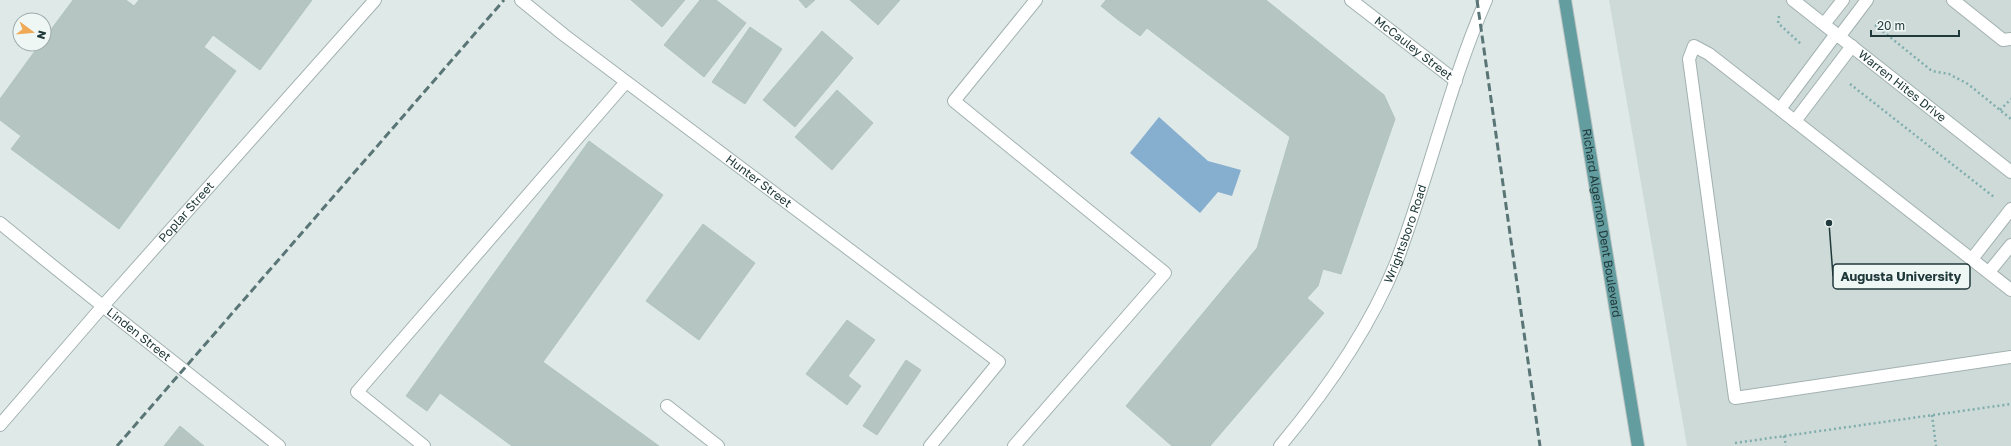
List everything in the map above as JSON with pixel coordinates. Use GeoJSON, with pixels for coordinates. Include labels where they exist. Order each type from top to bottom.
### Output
{"type":"FeatureCollection","features":[{"type":"Feature","properties":{"kind":"main road","name":"Richard Algernon Dent Boulevard"},"geometry":{"type":"LineString","coordinates":[[1565,0],[1638,446]]}},
{"type":"Feature","properties":{"kind":"street","name":"Poplar Street"},"geometry":{"type":"LineString","coordinates":[[0,425],[102,307],[375,0]]}},
{"type":"Feature","properties":{"kind":"street","name":"Hunter Street"},"geometry":{"type":"LineString","coordinates":[[521,0],[626,82],[999,362],[930,446]]}},
{"type":"Feature","properties":{"kind":"street"},"geometry":{"type":"LineString","coordinates":[[1014,446],[1165,273],[954,101],[1036,0]]}},
{"type":"Feature","properties":{"kind":"street","name":"McCauley Street"},"geometry":{"type":"LineString","coordinates":[[1351,0],[1456,81]]}},
{"type":"Feature","properties":{"kind":"street","name":"Wrightsboro Road"},"geometry":{"type":"LineString","coordinates":[[1280,446],[1314,404],[1350,352],[1374,309],[1395,263],[1442,119],[1486,0]]}},
{"type":"Feature","properties":{"kind":"street","name":"Warren Hites Drive"},"geometry":{"type":"LineString","coordinates":[[1793,0],[2011,172]]}},
{"type":"Feature","properties":{"kind":"street"},"geometry":{"type":"LineString","coordinates":[[1824,24],[1843,0]]}},
{"type":"Feature","properties":{"kind":"street"},"geometry":{"type":"LineString","coordinates":[[1780,109],[1817,58],[1867,0]]}},
{"type":"Feature","properties":{"kind":"street"},"geometry":{"type":"LineString","coordinates":[[1953,0],[2003,40],[2011,39]]}},
{"type":"Feature","properties":{"kind":"street"},"geometry":{"type":"LineString","coordinates":[[2011,290],[1709,54],[1694,46],[1688,59],[1735,398],[2011,357]]}},
{"type":"Feature","properties":{"kind":"street"},"geometry":{"type":"LineString","coordinates":[[1796,121],[1852,46]]}},
{"type":"Feature","properties":{"kind":"street"},"geometry":{"type":"LineString","coordinates":[[424,446],[357,392],[626,82]]}},
{"type":"Feature","properties":{"kind":"street"},"geometry":{"type":"LineString","coordinates":[[1972,259],[2011,210]]}},
{"type":"Feature","properties":{"kind":"street","name":"Linden Street"},"geometry":{"type":"LineString","coordinates":[[0,223],[102,307],[185,370],[279,446]]}},
{"type":"Feature","properties":{"kind":"street"},"geometry":{"type":"LineString","coordinates":[[1989,272],[2011,245]]}},
{"type":"Feature","properties":{"kind":"street"},"geometry":{"type":"LineString","coordinates":[[667,406],[718,446]]}},
{"type":"Feature","properties":{"kind":"path"},"geometry":{"type":"LineString","coordinates":[[1780,8],[1778,24],[1817,58]]}},
{"type":"Feature","properties":{"kind":"path"},"geometry":{"type":"LineString","coordinates":[[1858,12],[1932,71],[1949,74],[1968,84],[2011,119]]}},
{"type":"Feature","properties":{"kind":"path"},"geometry":{"type":"LineString","coordinates":[[1833,70],[2011,210]]}},
{"type":"Feature","properties":{"kind":"path"},"geometry":{"type":"LineString","coordinates":[[2000,110],[2011,99]]}},
{"type":"Feature","properties":{"kind":"path"},"geometry":{"type":"LineString","coordinates":[[1735,443],[2011,404]]}},
{"type":"Feature","properties":{"kind":"path"},"geometry":{"type":"LineString","coordinates":[[1932,415],[1936,446]]}},
{"type":"Feature","properties":{"kind":"path"},"geometry":{"type":"LineString","coordinates":[[1784,436],[1786,446]]}},
{"type":"Feature","properties":{"kind":"shaded area"},"geometry":{"type":"Polygon","coordinates":[[[1609,0],[2011,0],[2011,446],[1687,446],[1609,0]]]}},
{"type":"Feature","properties":{"kind":"water"},"geometry":{"type":"Polygon","coordinates":[[[1159,117],[1208,161],[1241,170],[1232,196],[1218,192],[1200,213],[1130,153],[1159,117]]]}},
{"type":"Feature","properties":{"kind":"building"},"geometry":{"type":"Polygon","coordinates":[[[73,0],[126,0],[134,6],[139,0],[312,0],[260,70],[213,35],[204,47],[236,71],[119,229],[11,149],[21,136],[0,120],[0,99],[34,52],[52,52],[52,28],[73,0]]]}},
{"type":"Feature","properties":{"kind":"building"},"geometry":{"type":"Polygon","coordinates":[[[631,0],[685,0],[662,27],[631,0]]]}},
{"type":"Feature","properties":{"kind":"building"},"geometry":{"type":"Polygon","coordinates":[[[700,0],[716,0],[746,23],[704,77],[664,45],[700,0]]]}},
{"type":"Feature","properties":{"kind":"building"},"geometry":{"type":"Polygon","coordinates":[[[799,0],[815,0],[806,8],[799,0]]]}},
{"type":"Feature","properties":{"kind":"building"},"geometry":{"type":"Polygon","coordinates":[[[850,0],[900,0],[878,25],[850,0]]]}},
{"type":"Feature","properties":{"kind":"building"},"geometry":{"type":"Polygon","coordinates":[[[1106,0],[1266,0],[1384,95],[1395,119],[1341,274],[1323,269],[1318,286],[1307,298],[1324,313],[1210,446],[1172,446],[1126,406],[1257,248],[1290,137],[1147,28],[1140,36],[1117,19],[1101,6],[1106,0]]]}},
{"type":"Feature","properties":{"kind":"building"},"geometry":{"type":"Polygon","coordinates":[[[750,27],[782,49],[745,104],[712,82],[750,27]]]}},
{"type":"Feature","properties":{"kind":"building"},"geometry":{"type":"Polygon","coordinates":[[[822,31],[853,58],[795,127],[763,100],[822,31]]]}},
{"type":"Feature","properties":{"kind":"building"},"geometry":{"type":"Polygon","coordinates":[[[837,90],[873,123],[832,170],[795,137],[837,90]]]}},
{"type":"Feature","properties":{"kind":"building"},"geometry":{"type":"Polygon","coordinates":[[[589,141],[663,195],[543,362],[659,446],[512,446],[440,393],[427,411],[406,396],[589,141]]]}},
{"type":"Feature","properties":{"kind":"building"},"geometry":{"type":"Polygon","coordinates":[[[703,224],[755,263],[699,340],[646,301],[703,224]]]}},
{"type":"Feature","properties":{"kind":"building"},"geometry":{"type":"Polygon","coordinates":[[[847,320],[875,340],[848,376],[861,386],[847,405],[806,374],[847,320]]]}},
{"type":"Feature","properties":{"kind":"building"},"geometry":{"type":"Polygon","coordinates":[[[906,360],[921,370],[877,435],[863,426],[906,360]]]}},
{"type":"Feature","properties":{"kind":"building"},"geometry":{"type":"Polygon","coordinates":[[[180,426],[204,446],[164,446],[180,426]]]}},
{"type":"Feature","properties":{"kind":"railway"},"geometry":{"type":"LineString","coordinates":[[117,446],[504,0]]}},
{"type":"Feature","properties":{"kind":"railway"},"geometry":{"type":"LineString","coordinates":[[1477,0],[1540,446]]}},
{"type":"Feature","properties":{"kind":"place","name":"Augusta University"},"geometry":{"type":"Point","coordinates":[1829,223]}}]}
